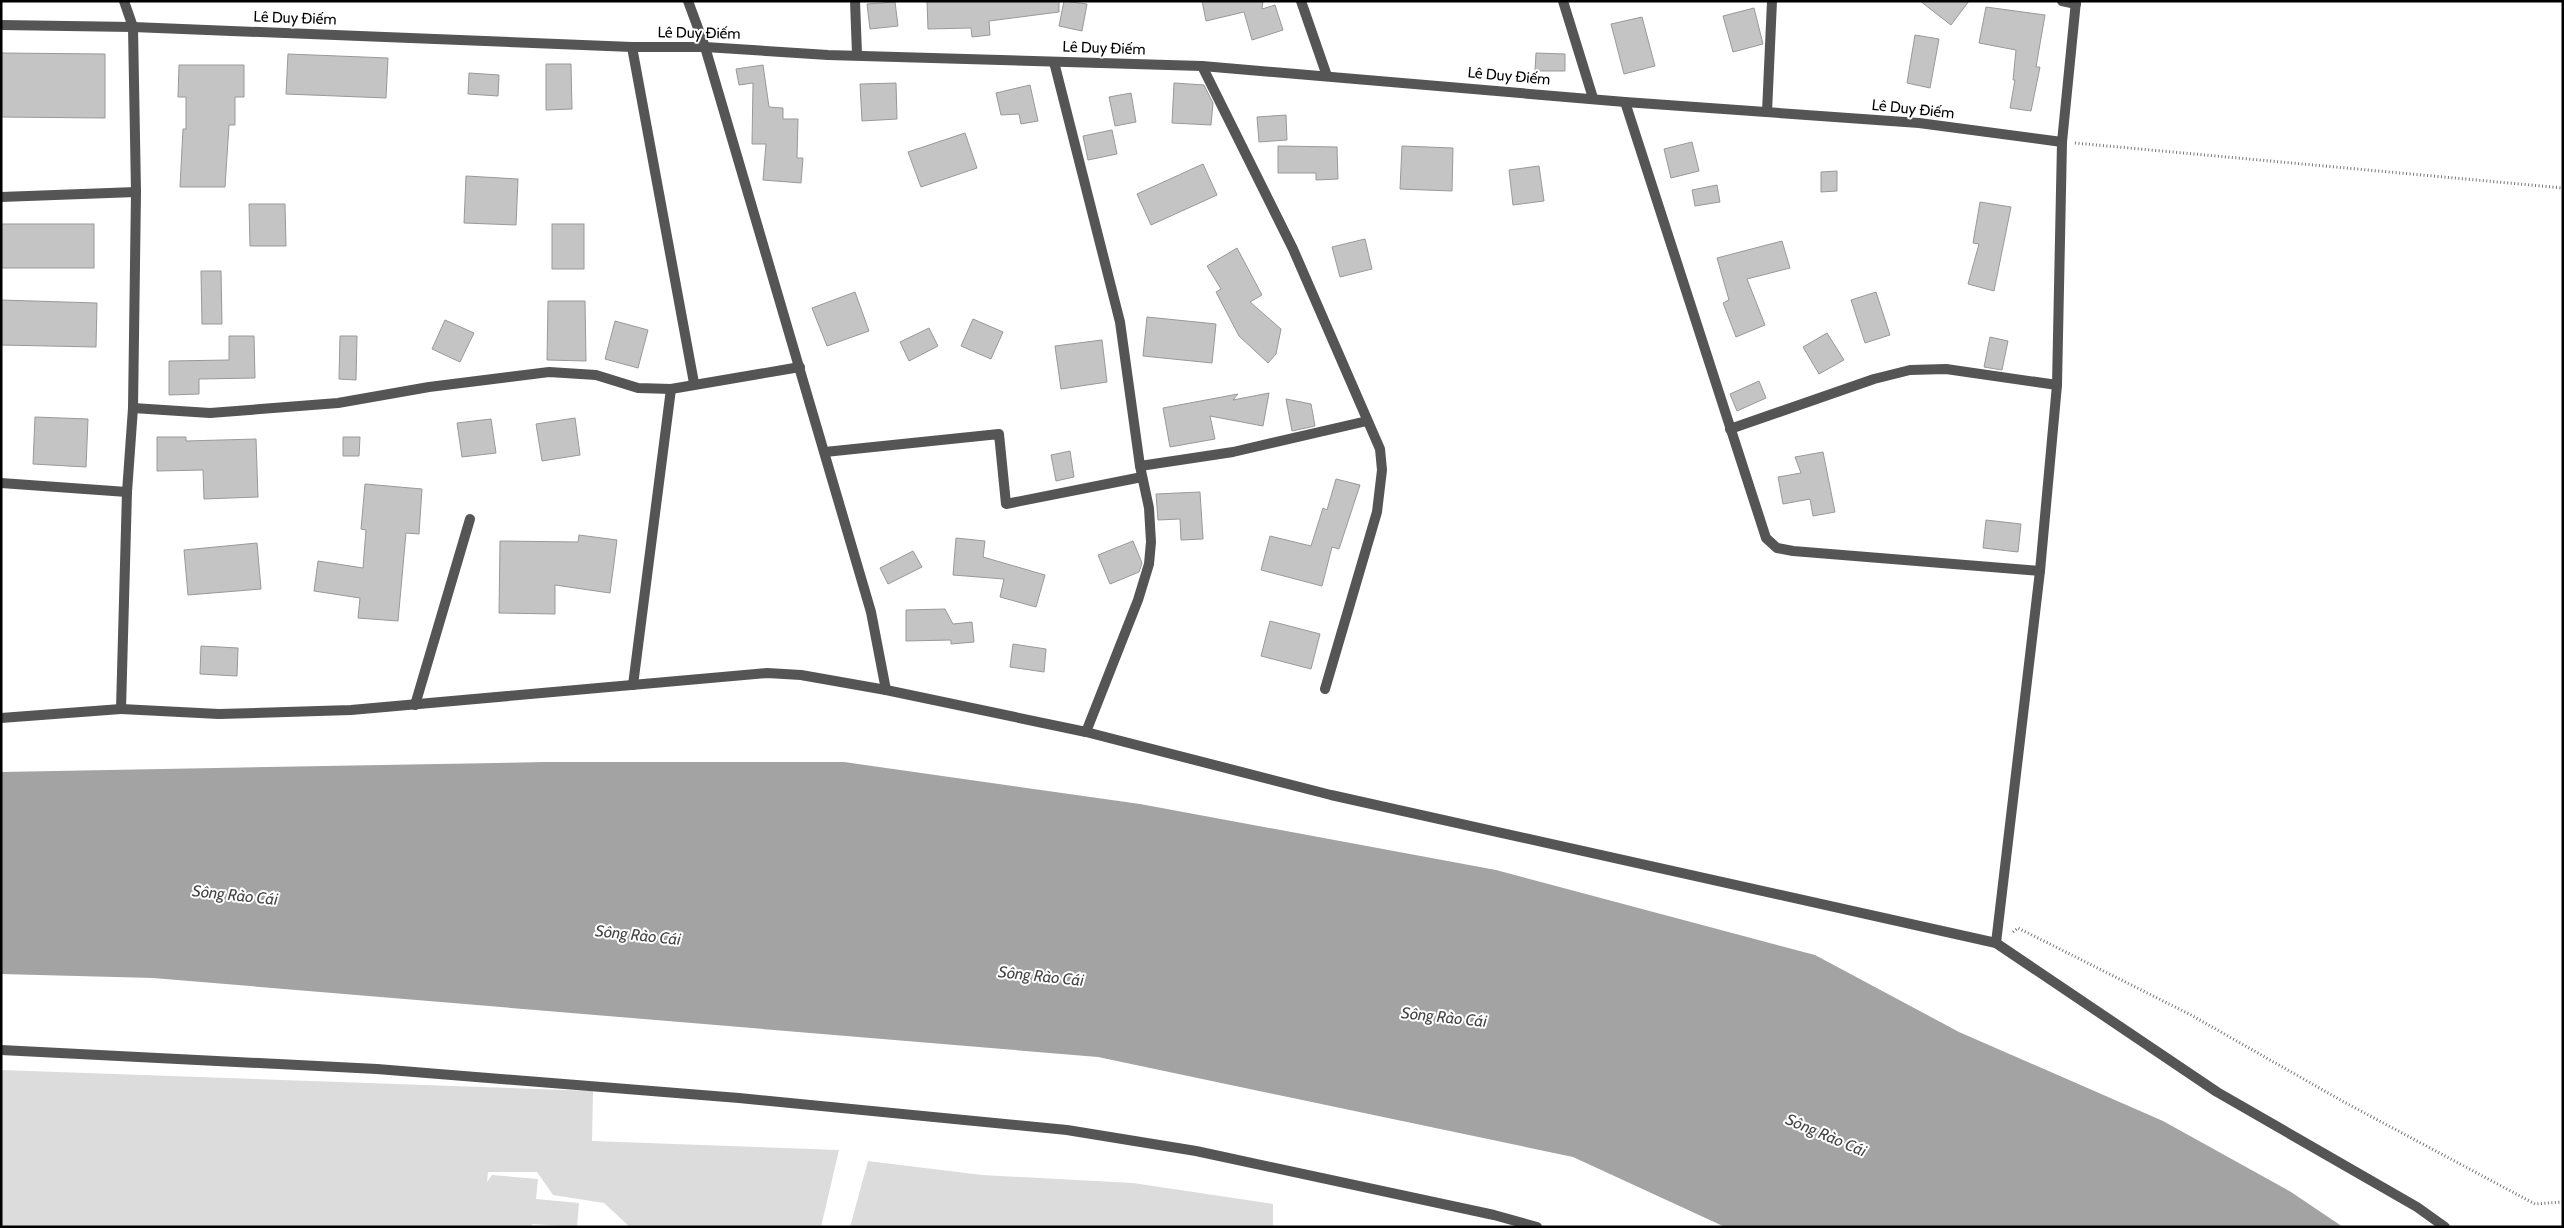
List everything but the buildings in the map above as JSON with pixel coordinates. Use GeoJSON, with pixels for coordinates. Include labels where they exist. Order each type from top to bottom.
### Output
{"type":"FeatureCollection","features":[{"type":"Feature","properties":{"kind":"street"},"geometry":{"type":"LineString","coordinates":[[121,709],[127,492],[133,408],[136,192],[133,27],[124,1]]}},
{"type":"Feature","properties":{"kind":"street"},"geometry":{"type":"LineString","coordinates":[[688,1],[705,46],[871,612],[886,690]]}},
{"type":"Feature","properties":{"kind":"street"},"geometry":{"type":"LineString","coordinates":[[855,1],[857,54]]}},
{"type":"Feature","properties":{"kind":"street"},"geometry":{"type":"LineString","coordinates":[[1301,1],[1327,76]]}},
{"type":"Feature","properties":{"kind":"street"},"geometry":{"type":"LineString","coordinates":[[1563,1],[1593,98]]}},
{"type":"Feature","properties":{"kind":"street"},"geometry":{"type":"LineString","coordinates":[[1767,112],[1772,1]]}},
{"type":"Feature","properties":{"kind":"street"},"geometry":{"type":"LineString","coordinates":[[1996,943],[2040,571],[2057,385],[2062,142],[2076,3],[2062,1]]}},
{"type":"Feature","properties":{"kind":"street","name":"Lê Duy Điếm"},"geometry":{"type":"LineString","coordinates":[[1,24],[133,27],[632,47],[705,46],[828,54],[1202,66],[1624,102],[1919,123],[2062,142]]}},
{"type":"Feature","properties":{"kind":"street"},"geometry":{"type":"LineString","coordinates":[[632,47],[694,383]]}},
{"type":"Feature","properties":{"kind":"street"},"geometry":{"type":"LineString","coordinates":[[1054,62],[1120,322],[1141,472],[1149,508],[1150,564],[1138,600],[1086,732]]}},
{"type":"Feature","properties":{"kind":"street"},"geometry":{"type":"LineString","coordinates":[[1202,66],[1293,249],[1380,449],[1382,470],[1381,493],[1325,689]]}},
{"type":"Feature","properties":{"kind":"street"},"geometry":{"type":"LineString","coordinates":[[1624,102],[1766,538],[1777,548],[2040,571]]}},
{"type":"Feature","properties":{"kind":"street"},"geometry":{"type":"LineString","coordinates":[[1,197],[136,192]]}},
{"type":"Feature","properties":{"kind":"street"},"geometry":{"type":"LineString","coordinates":[[133,408],[210,413],[338,404],[429,387],[549,372],[596,375],[638,388],[671,389],[694,383],[800,367]]}},
{"type":"Feature","properties":{"kind":"street"},"geometry":{"type":"LineString","coordinates":[[1730,429],[1874,379],[1910,370],[1946,369],[2057,385]]}},
{"type":"Feature","properties":{"kind":"street"},"geometry":{"type":"LineString","coordinates":[[633,685],[671,389]]}},
{"type":"Feature","properties":{"kind":"street"},"geometry":{"type":"LineString","coordinates":[[825,452],[999,434],[1006,504],[1367,421]]}},
{"type":"Feature","properties":{"kind":"street"},"geometry":{"type":"LineString","coordinates":[[1,482],[127,492]]}},
{"type":"Feature","properties":{"kind":"street"},"geometry":{"type":"LineString","coordinates":[[415,705],[470,518]]}},
{"type":"Feature","properties":{"kind":"street"},"geometry":{"type":"LineString","coordinates":[[1,718],[121,709],[218,714],[351,710],[767,673],[801,675],[886,690],[1086,732],[1330,795],[1996,943],[2216,1092],[2417,1207],[2445,1227]]}},
{"type":"Feature","properties":{"kind":"street"},"geometry":{"type":"LineString","coordinates":[[1,1050],[377,1069],[739,1098],[1067,1130],[1196,1150],[1494,1215],[1537,1227]]}},
{"type":"Feature","properties":{"kind":"path"},"geometry":{"type":"LineString","coordinates":[[2062,142],[2563,188]]}},
{"type":"Feature","properties":{"kind":"path"},"geometry":{"type":"LineString","coordinates":[[1996,943],[2018,928],[2190,1015],[2344,1102],[2535,1204],[2563,1202]]}},
{"type":"Feature","properties":{"kind":"shaded area"},"geometry":{"type":"Polygon","coordinates":[[[1,1070],[593,1091],[592,1141],[839,1150],[821,1227],[630,1227],[604,1203],[553,1195],[537,1172],[488,1172],[487,1182],[492,1175],[538,1179],[536,1199],[579,1203],[577,1227],[532,1224],[532,1227],[1,1227],[1,1070]]]}},
{"type":"Feature","properties":{"kind":"shaded area"},"geometry":{"type":"Polygon","coordinates":[[[868,1161],[982,1175],[1133,1183],[1273,1204],[1273,1227],[850,1227],[868,1161]]]}},
{"type":"Feature","properties":{"kind":"water","name":"Sông Rào Cái"},"geometry":{"type":"Polygon","coordinates":[[[545,762],[844,762],[1140,804],[1496,870],[1815,955],[1959,1032],[2163,1121],[2291,1192],[2343,1227],[1725,1227],[1573,1157],[1098,1057],[153,978],[1,974],[1,772],[545,762]]]}}]}
